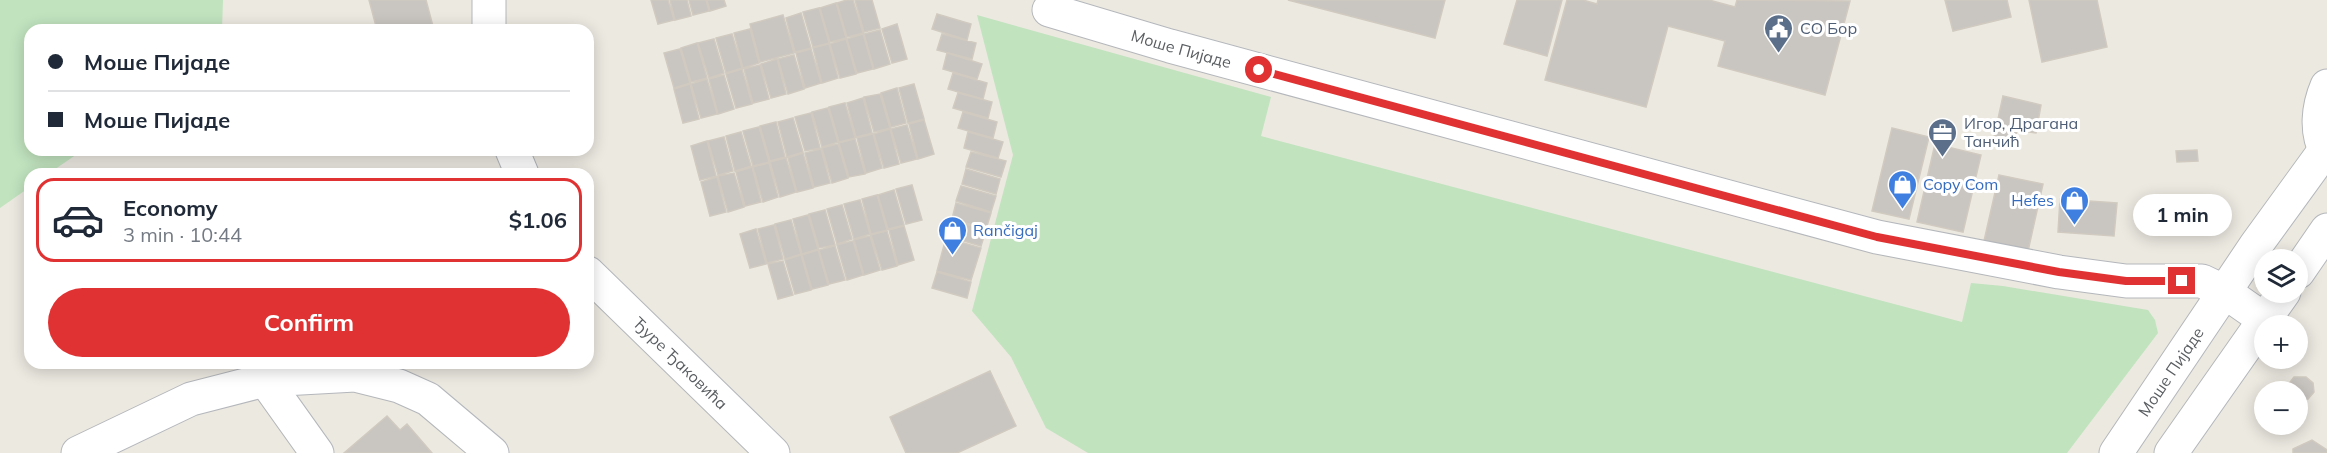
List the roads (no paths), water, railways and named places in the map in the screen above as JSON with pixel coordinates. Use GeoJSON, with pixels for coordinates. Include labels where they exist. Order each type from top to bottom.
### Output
{"type":"FeatureCollection","features":[{"type":"Feature","properties":{"kind":"street"},"geometry":{"type":"LineString","coordinates":[[489,0],[489,24]]}},
{"type":"Feature","properties":{"kind":"street","name":"Моше Пијаде"},"geometry":{"type":"LineString","coordinates":[[1049,10],[1181,49],[1877,237],[2059,272],[2126,281],[2202,281],[2225,292],[2258,315]]}},
{"type":"Feature","properties":{"kind":"street"},"geometry":{"type":"LineString","coordinates":[[2326,152],[2318,126],[2320,102],[2327,86]]}},
{"type":"Feature","properties":{"kind":"street","name":"Моше Пијаде"},"geometry":{"type":"LineString","coordinates":[[2116,453],[2256,245],[2326,152]]}},
{"type":"Feature","properties":{"kind":"street"},"geometry":{"type":"LineString","coordinates":[[2308,258],[2327,230]]}},
{"type":"Feature","properties":{"kind":"street","name":"Ђуре Ђаковића"},"geometry":{"type":"LineString","coordinates":[[594,279],[773,453]]}},
{"type":"Feature","properties":{"kind":"street"},"geometry":{"type":"LineString","coordinates":[[2171,453],[2254,336]]}},
{"type":"Feature","properties":{"kind":"street"},"geometry":{"type":"LineString","coordinates":[[78,453],[191,399],[265,380],[355,375],[399,386],[428,399],[492,453]]}},
{"type":"Feature","properties":{"kind":"street"},"geometry":{"type":"LineString","coordinates":[[265,380],[317,453]]}},
{"type":"Feature","properties":{"kind":"place","name":"СО Бор"},"geometry":{"type":"Point","coordinates":[1779,54]}},
{"type":"Feature","properties":{"kind":"place","name":"Игор, Драгана Танчић"},"geometry":{"type":"Point","coordinates":[1943,158]}},
{"type":"Feature","properties":{"kind":"place","name":"Copy Com"},"geometry":{"type":"Point","coordinates":[1902,210]}},
{"type":"Feature","properties":{"kind":"place","name":"Hefes"},"geometry":{"type":"Point","coordinates":[2075,226]}},
{"type":"Feature","properties":{"kind":"place","name":"Rančigaj"},"geometry":{"type":"Point","coordinates":[952,256]}}]}
